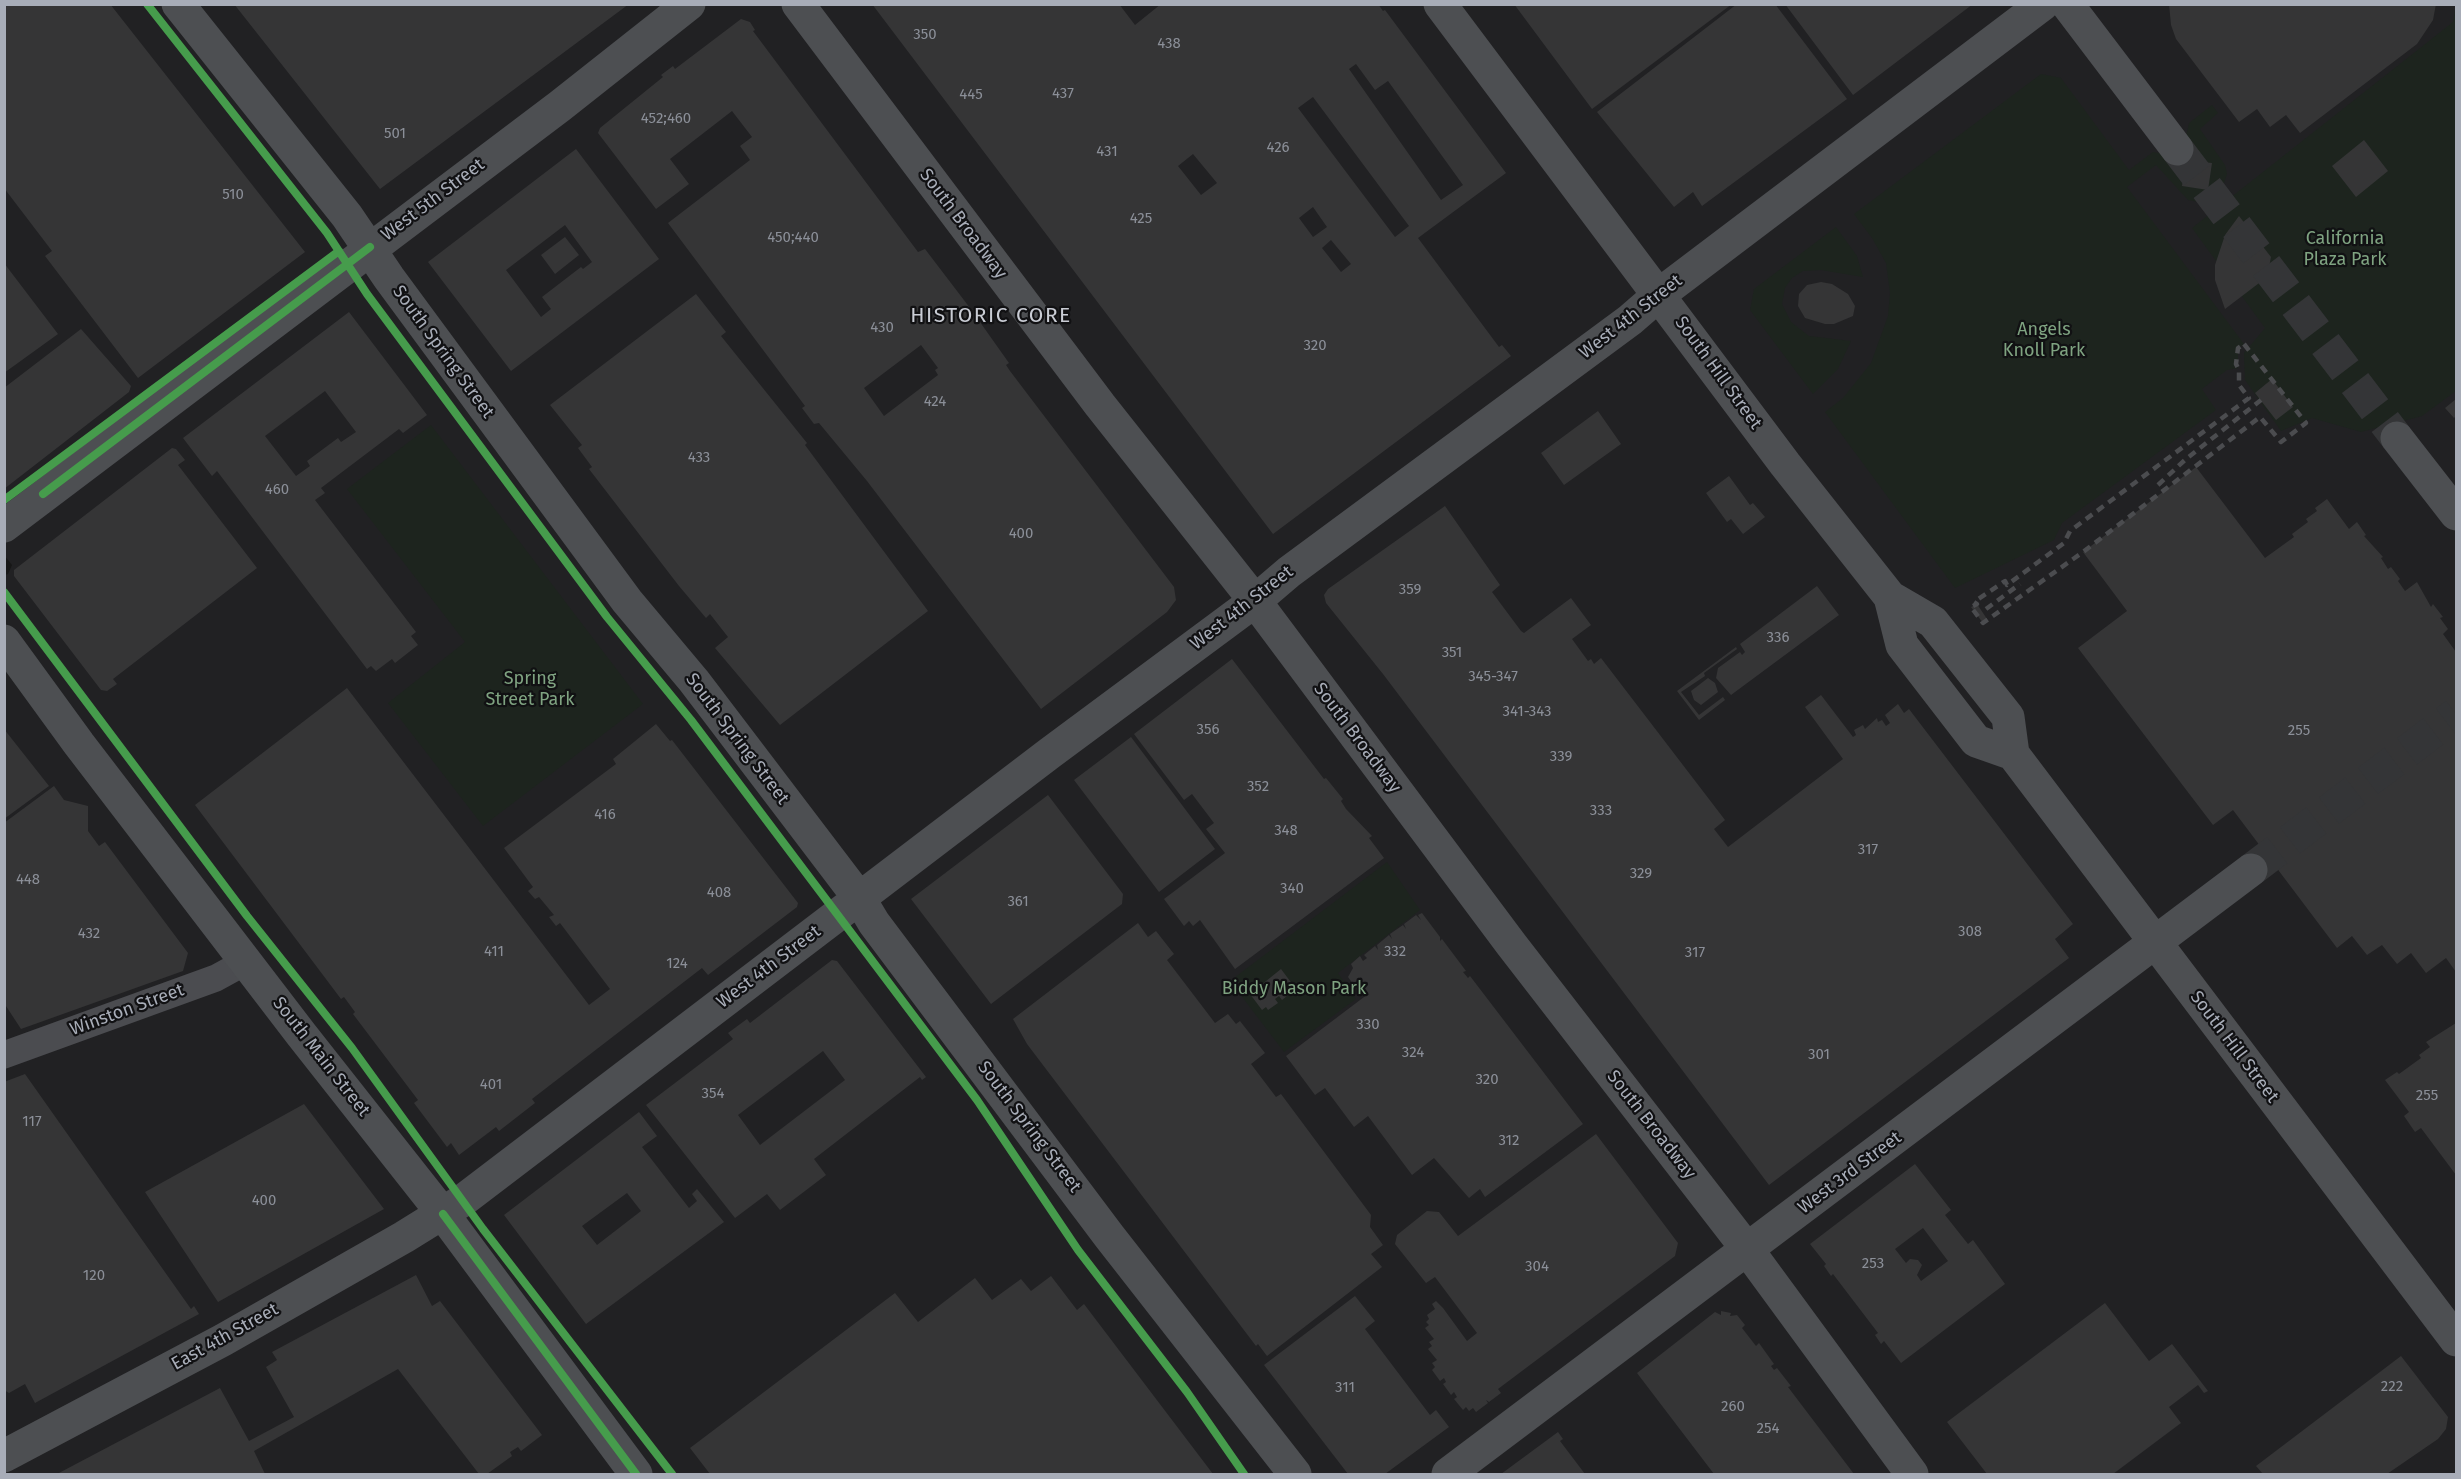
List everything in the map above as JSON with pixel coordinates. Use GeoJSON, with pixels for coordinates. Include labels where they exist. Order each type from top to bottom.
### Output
{"type":"FeatureCollection","features":[{"type":"Feature","properties":{"kind":"main road","name":"South Spring Street"},"geometry":{"type":"LineString","coordinates":[[178,4],[370,248],[389,278],[620,591],[694,681],[860,898],[874,923],[1109,1236],[1295,1474]]}},
{"type":"Feature","properties":{"kind":"main road","name":"West 5th Street"},"geometry":{"type":"LineString","coordinates":[[4,526],[560,106],[688,4]]}},
{"type":"Feature","properties":{"kind":"main road","name":"South Broadway"},"geometry":{"type":"LineString","coordinates":[[798,4],[1093,396],[1255,601],[1481,904],[1747,1249],[1912,1474]]}},
{"type":"Feature","properties":{"kind":"main road","name":"South Hill Street"},"geometry":{"type":"LineString","coordinates":[[1440,4],[1660,294],[1785,464],[1890,597],[1933,622],[2008,717],[2013,754],[2457,1340]]}},
{"type":"Feature","properties":{"kind":"main road","name":"West 4th Street"},"geometry":{"type":"LineString","coordinates":[[443,1214],[1255,601],[1289,572],[1466,439],[1579,358],[2043,4]]}},
{"type":"Feature","properties":{"kind":"main road"},"geometry":{"type":"LineString","coordinates":[[2067,4],[2177,149]]}},
{"type":"Feature","properties":{"kind":"main road"},"geometry":{"type":"LineString","coordinates":[[2397,438],[2457,514]]}},
{"type":"Feature","properties":{"kind":"main road","name":"South Main Street"},"geometry":{"type":"LineString","coordinates":[[4,640],[79,744],[301,1034],[443,1214],[636,1474]]}},
{"type":"Feature","properties":{"kind":"main road","name":"West 3rd Street"},"geometry":{"type":"LineString","coordinates":[[1448,1474],[2251,870]]}},
{"type":"Feature","properties":{"kind":"main road","name":"East 4th Street"},"geometry":{"type":"LineString","coordinates":[[4,1456],[223,1340],[443,1214]]}},
{"type":"Feature","properties":{"kind":"street","name":"Winston Street"},"geometry":{"type":"LineString","coordinates":[[4,1055],[216,978],[247,962]]}},
{"type":"Feature","properties":{"kind":"shaded area"},"geometry":{"type":"Polygon","coordinates":[[[5,5],[2456,5],[2456,1474],[5,1474],[4,575],[8,574],[12,565],[4,555],[5,5]]]}},
{"type":"Feature","properties":{"kind":"green space","name":"California Plaza Park"},"geometry":{"type":"Polygon","coordinates":[[[2456,5],[2456,391],[2422,416],[2361,432],[2312,418],[2281,431],[2245,380],[2244,353],[2265,328],[2192,228],[2453,22],[2456,5]]]}},
{"type":"Feature","properties":{"kind":"green space","name":"Angels Knoll Park"},"geometry":{"type":"Polygon","coordinates":[[[2041,74],[2061,78],[2129,170],[2153,152],[2164,154],[2185,142],[2189,123],[2212,105],[2218,113],[2200,129],[2225,165],[2227,174],[2221,192],[2214,199],[2204,203],[2188,200],[2156,165],[2127,187],[2244,344],[2238,348],[2238,368],[2227,370],[2202,389],[2216,410],[2062,523],[2054,540],[1955,588],[1825,412],[1843,398],[1871,363],[1888,316],[1890,293],[1886,263],[1872,238],[1854,214],[2041,74]]]}},
{"type":"Feature","properties":{"kind":"green space"},"geometry":{"type":"Polygon","coordinates":[[[1836,227],[1857,256],[1863,277],[1821,270],[1803,271],[1792,278],[1785,288],[1782,304],[1791,322],[1809,336],[1851,341],[1838,369],[1813,394],[1750,310],[1754,289],[1836,227]]]}},
{"type":"Feature","properties":{"kind":"green space","name":"Spring Street Park"},"geometry":{"type":"Polygon","coordinates":[[[431,425],[643,704],[483,826],[388,703],[465,642],[347,489],[431,425]]]}},
{"type":"Feature","properties":{"kind":"green space","name":"Biddy Mason Park"},"geometry":{"type":"Polygon","coordinates":[[[1387,862],[1420,910],[1338,973],[1356,999],[1284,1052],[1230,981],[1387,862]]]}},
{"type":"Feature","properties":{"kind":"building"},"geometry":{"type":"Polygon","coordinates":[[[4,4],[110,4],[305,252],[138,378],[45,256],[52,251],[4,188],[4,4]]]}},
{"type":"Feature","properties":{"kind":"building"},"geometry":{"type":"Polygon","coordinates":[[[234,4],[629,4],[380,189],[234,4]]]}},
{"type":"Feature","properties":{"kind":"building"},"geometry":{"type":"Polygon","coordinates":[[[872,4],[1119,4],[1135,25],[1161,4],[1378,4],[1383,11],[1385,10],[1506,173],[1418,238],[1499,347],[1502,345],[1511,356],[1273,534],[872,4]],[[1356,64],[1349,69],[1441,200],[1463,185],[1388,81],[1375,90],[1356,64]],[[1313,97],[1298,108],[1395,237],[1409,226],[1313,97]],[[1193,154],[1178,166],[1201,195],[1217,183],[1193,154]],[[1313,207],[1299,218],[1313,237],[1327,227],[1313,207]],[[1331,240],[1322,248],[1341,272],[1351,264],[1331,240]]]}},
{"type":"Feature","properties":{"kind":"building"},"geometry":{"type":"Polygon","coordinates":[[[1514,4],[1732,4],[1592,109],[1514,4]]]}},
{"type":"Feature","properties":{"kind":"building"},"geometry":{"type":"Polygon","coordinates":[[[1737,4],[1775,4],[1847,99],[1702,206],[1693,192],[1674,207],[1597,112],[1737,4]]]}},
{"type":"Feature","properties":{"kind":"building"},"geometry":{"type":"Polygon","coordinates":[[[1785,4],[1973,4],[1853,95],[1785,4]]]}},
{"type":"Feature","properties":{"kind":"building"},"geometry":{"type":"Polygon","coordinates":[[[2169,4],[2436,4],[2433,20],[2417,44],[2300,133],[2286,115],[2270,127],[2257,109],[2239,122],[2176,39],[2171,25],[2169,4]]]}},
{"type":"Feature","properties":{"kind":"building"},"geometry":{"type":"Polygon","coordinates":[[[741,19],[750,22],[755,30],[753,31],[918,252],[925,249],[970,308],[1009,363],[1006,365],[1010,371],[1174,587],[1176,600],[1167,612],[1041,709],[867,481],[819,423],[814,424],[802,408],[805,406],[668,223],[750,160],[740,146],[752,137],[732,111],[670,159],[689,184],[656,209],[598,133],[600,128],[663,77],[661,75],[673,66],[675,69],[741,19]],[[921,345],[864,388],[884,416],[938,375],[935,370],[938,368],[921,345]]]}},
{"type":"Feature","properties":{"kind":"building"},"geometry":{"type":"Polygon","coordinates":[[[2364,140],[2388,171],[2356,197],[2332,166],[2364,140]]]}},
{"type":"Feature","properties":{"kind":"building"},"geometry":{"type":"Polygon","coordinates":[[[576,149],[659,259],[511,371],[428,262],[576,149]],[[565,225],[506,270],[541,317],[551,309],[542,297],[581,267],[583,269],[592,262],[565,225]]]}},
{"type":"Feature","properties":{"kind":"building"},"geometry":{"type":"Polygon","coordinates":[[[2185,160],[2212,163],[2208,190],[2182,186],[2185,160]]]}},
{"type":"Feature","properties":{"kind":"building"},"geometry":{"type":"Polygon","coordinates":[[[2239,216],[2271,257],[2267,277],[2225,309],[2215,280],[2215,265],[2225,235],[2239,216]]]}},
{"type":"Feature","properties":{"kind":"building"},"geometry":{"type":"Polygon","coordinates":[[[565,237],[579,255],[555,274],[541,255],[565,237]]]}},
{"type":"Feature","properties":{"kind":"building"},"geometry":{"type":"Polygon","coordinates":[[[4,263],[58,334],[4,373],[4,263]]]}},
{"type":"Feature","properties":{"kind":"building"},"geometry":{"type":"Polygon","coordinates":[[[1821,282],[1832,284],[1848,294],[1855,306],[1853,316],[1834,324],[1825,324],[1805,318],[1798,306],[1799,294],[1807,285],[1821,282]]]}},
{"type":"Feature","properties":{"kind":"building"},"geometry":{"type":"Polygon","coordinates":[[[696,294],[726,332],[721,336],[807,443],[805,445],[928,611],[780,725],[715,648],[728,637],[710,614],[706,618],[679,586],[589,469],[592,467],[578,448],[582,445],[550,405],[696,294]]]}},
{"type":"Feature","properties":{"kind":"building"},"geometry":{"type":"Polygon","coordinates":[[[349,312],[427,415],[403,433],[399,429],[321,488],[325,493],[315,500],[416,632],[411,636],[418,645],[395,663],[392,659],[376,671],[371,666],[367,669],[217,471],[212,476],[183,438],[349,312]],[[325,391],[265,436],[296,476],[310,466],[307,461],[338,438],[341,442],[356,432],[325,391]]]}},
{"type":"Feature","properties":{"kind":"building"},"geometry":{"type":"Polygon","coordinates":[[[81,329],[131,386],[129,392],[4,489],[4,388],[81,329]]]}},
{"type":"Feature","properties":{"kind":"building"},"geometry":{"type":"Polygon","coordinates":[[[2272,379],[2293,407],[2276,420],[2255,393],[2272,379]]]}},
{"type":"Feature","properties":{"kind":"building"},"geometry":{"type":"Polygon","coordinates":[[[2456,399],[2456,416],[2454,418],[2445,408],[2456,399]]]}},
{"type":"Feature","properties":{"kind":"building"},"geometry":{"type":"Polygon","coordinates":[[[1598,411],[1621,444],[1564,485],[1541,453],[1598,411]]]}},
{"type":"Feature","properties":{"kind":"building"},"geometry":{"type":"Polygon","coordinates":[[[172,448],[176,449],[185,460],[178,465],[257,568],[113,679],[117,684],[107,691],[101,690],[14,576],[14,570],[172,448]]]}},
{"type":"Feature","properties":{"kind":"building"},"geometry":{"type":"Polygon","coordinates":[[[2196,467],[2265,558],[2294,537],[2292,534],[2308,522],[2306,519],[2317,511],[2315,508],[2327,499],[2349,529],[2357,522],[2366,535],[2364,536],[2383,557],[2381,558],[2388,569],[2391,567],[2400,579],[2398,581],[2405,591],[2417,582],[2431,607],[2433,604],[2443,617],[2440,618],[2448,629],[2443,634],[2456,652],[2456,972],[2446,958],[2426,973],[2411,953],[2397,964],[2382,945],[2367,955],[2352,936],[2337,948],[2233,810],[2213,825],[2078,648],[2127,611],[2083,552],[2196,467]]]}},
{"type":"Feature","properties":{"kind":"building"},"geometry":{"type":"Polygon","coordinates":[[[1729,476],[1750,505],[1753,503],[1765,517],[1743,534],[1731,519],[1727,522],[1706,493],[1729,476]]]}},
{"type":"Feature","properties":{"kind":"building"},"geometry":{"type":"Polygon","coordinates":[[[1445,506],[1500,585],[1492,592],[1521,631],[1524,633],[1571,598],[1591,625],[1572,639],[1588,661],[1591,659],[1594,664],[1601,658],[1725,820],[1714,829],[1728,847],[1843,759],[1805,707],[1821,695],[1853,737],[1856,735],[1854,730],[1863,725],[1865,729],[1877,718],[1878,722],[1882,720],[1886,726],[1890,723],[1885,715],[1898,704],[1904,713],[1909,709],[2073,924],[2055,939],[2069,958],[1769,1185],[1383,674],[1326,603],[1324,595],[1328,589],[1445,506]]]}},
{"type":"Feature","properties":{"kind":"building"},"geometry":{"type":"Polygon","coordinates":[[[1817,586],[1839,615],[1731,695],[1716,678],[1718,668],[1740,652],[1742,655],[1745,652],[1740,644],[1817,586]]]}},
{"type":"Feature","properties":{"kind":"building"},"geometry":{"type":"Polygon","coordinates":[[[1977,604],[1987,619],[1983,623],[1971,607],[1977,604]]]}},
{"type":"Feature","properties":{"kind":"building"},"geometry":{"type":"Polygon","coordinates":[[[1736,647],[1737,649],[1704,673],[1705,676],[1681,692],[1699,715],[1723,697],[1725,700],[1699,720],[1677,691],[1736,647]]]}},
{"type":"Feature","properties":{"kind":"building"},"geometry":{"type":"Polygon","coordinates":[[[1232,659],[1324,779],[1326,778],[1343,799],[1341,801],[1346,809],[1372,836],[1369,838],[1384,858],[1235,969],[1200,920],[1193,926],[1189,921],[1184,926],[1164,899],[1225,853],[1206,829],[1214,823],[1192,794],[1184,800],[1134,734],[1232,659]]]}},
{"type":"Feature","properties":{"kind":"building"},"geometry":{"type":"Polygon","coordinates":[[[1708,678],[1715,683],[1718,692],[1701,705],[1694,700],[1691,691],[1708,678]]]}},
{"type":"Feature","properties":{"kind":"building"},"geometry":{"type":"Polygon","coordinates":[[[347,688],[589,1005],[610,989],[560,923],[556,926],[549,917],[554,915],[539,897],[535,899],[528,891],[533,887],[504,848],[616,764],[613,759],[656,724],[670,741],[672,740],[798,903],[797,907],[708,975],[702,968],[532,1099],[535,1103],[499,1131],[496,1127],[459,1155],[451,1143],[447,1147],[414,1103],[418,1100],[353,1014],[355,1012],[344,997],[341,999],[195,805],[347,688]]]}},
{"type":"Feature","properties":{"kind":"building"},"geometry":{"type":"Polygon","coordinates":[[[4,729],[49,786],[4,819],[4,729]]]}},
{"type":"Feature","properties":{"kind":"building"},"geometry":{"type":"Polygon","coordinates":[[[1131,737],[1215,849],[1159,892],[1074,780],[1131,737]]]}},
{"type":"Feature","properties":{"kind":"building"},"geometry":{"type":"Polygon","coordinates":[[[54,786],[64,800],[88,806],[88,831],[99,846],[105,842],[188,953],[183,971],[21,1029],[4,1003],[4,823],[54,786]]]}},
{"type":"Feature","properties":{"kind":"building"},"geometry":{"type":"Polygon","coordinates":[[[1048,795],[1123,894],[1122,904],[991,1004],[911,899],[1048,795]]]}},
{"type":"Feature","properties":{"kind":"building"},"geometry":{"type":"Polygon","coordinates":[[[1422,913],[1440,937],[1440,941],[1442,939],[1466,971],[1463,972],[1468,978],[1470,976],[1583,1124],[1485,1197],[1480,1189],[1469,1198],[1434,1158],[1412,1175],[1368,1116],[1354,1127],[1325,1088],[1315,1095],[1286,1056],[1368,994],[1364,989],[1360,993],[1354,985],[1358,981],[1353,984],[1348,977],[1353,968],[1351,964],[1360,956],[1363,961],[1367,958],[1364,955],[1375,946],[1378,950],[1377,945],[1389,935],[1392,939],[1390,934],[1403,925],[1406,929],[1404,924],[1416,915],[1421,920],[1418,915],[1422,913]]]}},
{"type":"Feature","properties":{"kind":"building"},"geometry":{"type":"Polygon","coordinates":[[[1138,923],[1148,937],[1156,931],[1174,954],[1167,960],[1215,1023],[1228,1014],[1236,1024],[1240,1021],[1265,1053],[1251,1064],[1276,1097],[1281,1094],[1371,1215],[1370,1227],[1383,1245],[1371,1254],[1382,1267],[1267,1356],[1258,1344],[1256,1346],[1027,1044],[1013,1019],[1138,923]]]}},
{"type":"Feature","properties":{"kind":"building"},"geometry":{"type":"Polygon","coordinates":[[[832,960],[837,961],[926,1077],[922,1080],[920,1077],[814,1159],[826,1175],[780,1210],[767,1194],[735,1218],[646,1105],[733,1039],[728,1033],[747,1019],[750,1023],[832,960]],[[823,1051],[738,1115],[760,1145],[845,1080],[823,1051]]]}},
{"type":"Feature","properties":{"kind":"building"},"geometry":{"type":"Polygon","coordinates":[[[1281,969],[1293,985],[1291,987],[1293,991],[1282,1000],[1279,996],[1275,999],[1278,1003],[1268,1010],[1266,1007],[1262,1010],[1250,994],[1281,969]]]}},
{"type":"Feature","properties":{"kind":"building"},"geometry":{"type":"Polygon","coordinates":[[[2456,1023],[2456,1175],[2421,1128],[2415,1132],[2404,1116],[2409,1112],[2385,1080],[2397,1072],[2399,1074],[2421,1058],[2419,1055],[2430,1047],[2426,1042],[2456,1023]]]}},
{"type":"Feature","properties":{"kind":"building"},"geometry":{"type":"Polygon","coordinates":[[[25,1074],[191,1309],[194,1306],[199,1314],[35,1403],[25,1384],[9,1393],[4,1390],[4,1082],[25,1074]]]}},
{"type":"Feature","properties":{"kind":"building"},"geometry":{"type":"Polygon","coordinates":[[[304,1104],[384,1209],[218,1302],[145,1192],[304,1104]]]}},
{"type":"Feature","properties":{"kind":"building"},"geometry":{"type":"Polygon","coordinates":[[[639,1112],[657,1136],[642,1147],[689,1208],[697,1201],[692,1194],[697,1189],[724,1222],[586,1324],[504,1215],[639,1112]],[[627,1193],[582,1226],[597,1245],[641,1211],[627,1193]]]}},
{"type":"Feature","properties":{"kind":"building"},"geometry":{"type":"Polygon","coordinates":[[[1596,1134],[1678,1243],[1675,1256],[1498,1389],[1501,1393],[1489,1402],[1486,1400],[1488,1403],[1476,1412],[1473,1408],[1469,1411],[1466,1407],[1463,1410],[1454,1399],[1457,1397],[1454,1392],[1451,1395],[1443,1384],[1446,1382],[1444,1378],[1440,1381],[1432,1370],[1435,1367],[1432,1363],[1437,1360],[1428,1349],[1432,1346],[1429,1342],[1434,1339],[1425,1328],[1429,1325],[1426,1322],[1429,1319],[1427,1315],[1435,1309],[1432,1304],[1436,1301],[1443,1308],[1467,1341],[1477,1333],[1435,1277],[1426,1283],[1395,1244],[1397,1235],[1427,1211],[1439,1212],[1458,1236],[1596,1134]]]}},
{"type":"Feature","properties":{"kind":"building"},"geometry":{"type":"Polygon","coordinates":[[[1915,1164],[1951,1210],[1945,1215],[1968,1244],[1973,1240],[2005,1284],[1901,1363],[1884,1341],[1881,1344],[1875,1335],[1878,1333],[1833,1274],[1831,1276],[1824,1266],[1826,1264],[1810,1244],[1915,1164]],[[1923,1228],[1895,1249],[1906,1263],[1910,1259],[1918,1260],[1922,1265],[1917,1275],[1921,1281],[1948,1261],[1923,1228]]]}},
{"type":"Feature","properties":{"kind":"building"},"geometry":{"type":"Polygon","coordinates":[[[416,1275],[432,1306],[440,1301],[542,1435],[521,1451],[518,1447],[510,1452],[512,1456],[487,1474],[479,1474],[398,1369],[254,1451],[265,1474],[57,1474],[220,1388],[249,1441],[294,1417],[266,1367],[277,1360],[272,1352],[416,1275]]]}},
{"type":"Feature","properties":{"kind":"building"},"geometry":{"type":"Polygon","coordinates":[[[1051,1276],[1077,1310],[1084,1304],[1213,1474],[710,1474],[690,1448],[895,1293],[918,1322],[975,1278],[992,1300],[1021,1279],[1031,1291],[1051,1276]]]}},
{"type":"Feature","properties":{"kind":"building"},"geometry":{"type":"Polygon","coordinates":[[[1355,1296],[1375,1321],[1365,1329],[1430,1415],[1436,1410],[1449,1427],[1385,1474],[1348,1474],[1264,1365],[1355,1296]]]}},
{"type":"Feature","properties":{"kind":"building"},"geometry":{"type":"Polygon","coordinates":[[[2105,1303],[2149,1361],[2172,1344],[2208,1391],[2204,1393],[2198,1385],[2169,1407],[2181,1423],[2113,1474],[1987,1474],[1947,1422],[2105,1303]]]}},
{"type":"Feature","properties":{"kind":"building"},"geometry":{"type":"Polygon","coordinates":[[[1721,1311],[1731,1313],[1730,1316],[1737,1315],[1745,1325],[1742,1328],[1756,1346],[1759,1343],[1774,1364],[1771,1366],[1774,1370],[1777,1368],[1791,1386],[1788,1387],[1854,1474],[1714,1474],[1637,1373],[1715,1312],[1721,1315],[1721,1311]]]}},
{"type":"Feature","properties":{"kind":"building"},"geometry":{"type":"Polygon","coordinates":[[[2401,1356],[2448,1417],[2446,1429],[2438,1439],[2387,1474],[2263,1474],[2256,1466],[2401,1356]]]}},
{"type":"Feature","properties":{"kind":"building"},"geometry":{"type":"Polygon","coordinates":[[[1558,1432],[1563,1439],[1560,1441],[1585,1474],[1501,1474],[1558,1432]]]}},
{"type":"Feature","properties":{"kind":"tunnel"},"geometry":{"type":"LineString","coordinates":[[2177,149],[2397,438]]}},
{"type":"Feature","properties":{"kind":"tunnel"},"geometry":{"type":"LineString","coordinates":[[2251,870],[2456,714]]}},
{"type":"Feature","properties":{"kind":"railway"},"geometry":{"type":"LineString","coordinates":[[2244,344],[2306,423],[2281,442],[2260,417],[2083,552],[1983,623],[1971,607],[1977,604],[1974,602],[2005,581],[2007,585],[2064,543],[2070,531],[2249,398],[2239,385],[2239,370],[2236,364],[2238,348],[2244,344]]}},
{"type":"Feature","properties":{"kind":"railway"},"geometry":{"type":"LineString","coordinates":[[2158,485],[2186,459],[2261,400]]}},
{"type":"Feature","properties":{"kind":"railway"},"geometry":{"type":"LineString","coordinates":[[1986,609],[2020,584]]}},
{"type":"Feature","properties":{"kind":"cycle path"},"geometry":{"type":"LineString","coordinates":[[147,4],[327,233],[367,294],[607,617],[691,720],[977,1100],[1078,1250],[1187,1392],[1244,1474]]}},
{"type":"Feature","properties":{"kind":"cycle path"},"geometry":{"type":"LineString","coordinates":[[43,494],[370,247]]}},
{"type":"Feature","properties":{"kind":"cycle path"},"geometry":{"type":"LineString","coordinates":[[4,500],[339,251]]}},
{"type":"Feature","properties":{"kind":"cycle path"},"geometry":{"type":"LineString","coordinates":[[4,592],[247,916],[352,1048],[483,1229],[672,1474]]}},
{"type":"Feature","properties":{"kind":"cycle path"},"geometry":{"type":"LineString","coordinates":[[443,1214],[636,1474]]}},
{"type":"Feature","properties":{"kind":"district","name":"HISTORIC CORE"},"geometry":{"type":"Point","coordinates":[991,316]}}]}
